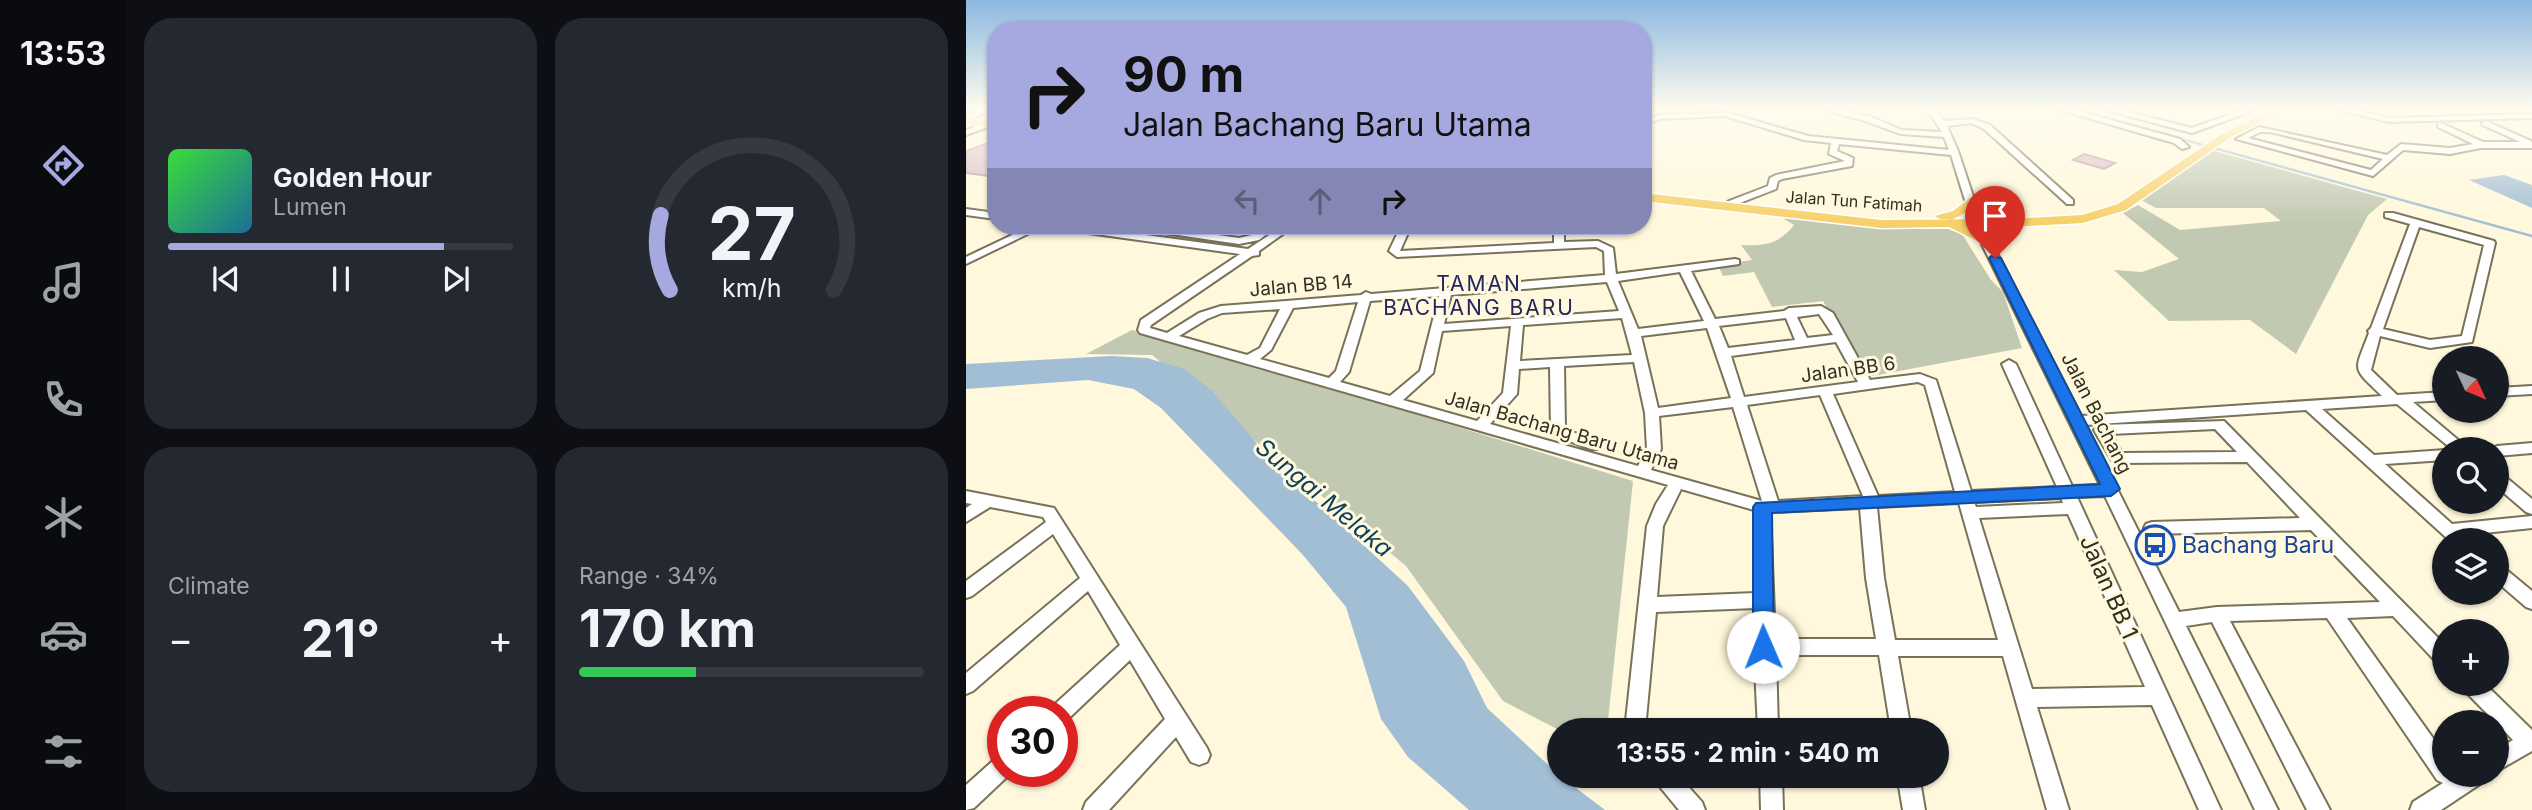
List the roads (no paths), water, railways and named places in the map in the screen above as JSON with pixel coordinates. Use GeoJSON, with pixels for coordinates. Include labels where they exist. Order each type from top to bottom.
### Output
{"type":"FeatureCollection","features":[{"type":"Feature","properties":{"kind":"main road","name":"Jalan Tun Fatimah"},"geometry":{"type":"LineString","coordinates":[[1652,196],[1859,218],[2068,221],[2109,213],[2126,204],[2205,147]]}},
{"type":"Feature","properties":{"kind":"main road","name":"Jalan Tun Fatimah"},"geometry":{"type":"LineString","coordinates":[[1652,196],[1857,222],[1930,224],[1976,221]]}},
{"type":"Feature","properties":{"kind":"main road"},"geometry":{"type":"LineString","coordinates":[[1904,220],[1957,214],[1970,202],[1989,213],[2025,220]]}},
{"type":"Feature","properties":{"kind":"main road"},"geometry":{"type":"LineString","coordinates":[[1930,224],[1962,229],[1987,242],[1989,234],[1996,227],[2025,220]]}},
{"type":"Feature","properties":{"kind":"street"},"geometry":{"type":"LineString","coordinates":[[1732,203],[1773,187],[1773,180],[1779,177],[1849,164],[1850,160],[1832,152],[1834,147]]}},
{"type":"Feature","properties":{"kind":"street"},"geometry":{"type":"LineString","coordinates":[[1898,147],[1954,153]]}},
{"type":"Feature","properties":{"kind":"street","name":"Jalan Bachang"},"geometry":{"type":"LineString","coordinates":[[1952,147],[1976,221],[2111,489],[2267,810]]}},
{"type":"Feature","properties":{"kind":"street"},"geometry":{"type":"LineString","coordinates":[[2009,147],[2070,202]]}},
{"type":"Feature","properties":{"kind":"street"},"geometry":{"type":"LineString","coordinates":[[2271,147],[2373,173],[2400,147]]}},
{"type":"Feature","properties":{"kind":"street"},"geometry":{"type":"LineString","coordinates":[[2339,147],[2389,159]]}},
{"type":"Feature","properties":{"kind":"street"},"geometry":{"type":"LineString","coordinates":[[2409,147],[2450,151],[2472,147]]}},
{"type":"Feature","properties":{"kind":"street"},"geometry":{"type":"LineString","coordinates":[[966,212],[987,215]]}},
{"type":"Feature","properties":{"kind":"street"},"geometry":{"type":"LineString","coordinates":[[2374,331],[2430,344],[2468,339],[2490,243],[2389,215]]}},
{"type":"Feature","properties":{"kind":"street"},"geometry":{"type":"LineString","coordinates":[[2416,222],[2374,331],[2364,371],[2446,437]]}},
{"type":"Feature","properties":{"kind":"street"},"geometry":{"type":"LineString","coordinates":[[966,261],[1020,235]]}},
{"type":"Feature","properties":{"kind":"street"},"geometry":{"type":"LineString","coordinates":[[1121,235],[1251,254],[1265,250],[1287,235]]}},
{"type":"Feature","properties":{"kind":"street"},"geometry":{"type":"LineString","coordinates":[[1198,235],[1239,241],[1260,235]]}},
{"type":"Feature","properties":{"kind":"street"},"geometry":{"type":"LineString","coordinates":[[1251,254],[1277,235]]}},
{"type":"Feature","properties":{"kind":"street"},"geometry":{"type":"LineString","coordinates":[[1402,235],[1394,251],[1397,254],[1598,244],[1609,250],[1611,278],[1634,333],[1652,413],[1654,449],[1642,472]]}},
{"type":"Feature","properties":{"kind":"street"},"geometry":{"type":"LineString","coordinates":[[1559,235],[1559,246]]}},
{"type":"Feature","properties":{"kind":"street","name":"Jalan Bachang Baru Utama"},"geometry":{"type":"LineString","coordinates":[[1251,254],[1143,327],[1169,337],[1767,507],[1870,502],[1968,505],[2071,500]]}},
{"type":"Feature","properties":{"kind":"street","name":"Jalan BB 14"},"geometry":{"type":"LineString","coordinates":[[1169,337],[1212,312],[1366,296],[1611,278],[1735,261]]}},
{"type":"Feature","properties":{"kind":"street"},"geometry":{"type":"LineString","coordinates":[[1684,269],[1712,322],[1723,353],[1740,403],[1767,507],[1763,647],[1767,718]]}},
{"type":"Feature","properties":{"kind":"street"},"geometry":{"type":"LineString","coordinates":[[1393,401],[1423,378],[1446,290]]}},
{"type":"Feature","properties":{"kind":"street"},"geometry":{"type":"LineString","coordinates":[[1332,383],[1342,372],[1366,296]]}},
{"type":"Feature","properties":{"kind":"street"},"geometry":{"type":"LineString","coordinates":[[1249,360],[1267,347],[1289,303]]}},
{"type":"Feature","properties":{"kind":"street"},"geometry":{"type":"LineString","coordinates":[[1634,333],[1789,312],[1824,311],[1866,385]]}},
{"type":"Feature","properties":{"kind":"street"},"geometry":{"type":"LineString","coordinates":[[1789,312],[1802,342]]}},
{"type":"Feature","properties":{"kind":"street"},"geometry":{"type":"LineString","coordinates":[[1437,328],[1624,314]]}},
{"type":"Feature","properties":{"kind":"street"},"geometry":{"type":"LineString","coordinates":[[1480,426],[1508,399],[1517,323]]}},
{"type":"Feature","properties":{"kind":"street"},"geometry":{"type":"LineString","coordinates":[[1723,353],[1839,338]]}},
{"type":"Feature","properties":{"kind":"street"},"geometry":{"type":"LineString","coordinates":[[1513,365],[1640,358]]}},
{"type":"Feature","properties":{"kind":"street"},"geometry":{"type":"LineString","coordinates":[[1557,362],[1558,432],[1596,446]]}},
{"type":"Feature","properties":{"kind":"street","name":"Jalan BB 1"},"geometry":{"type":"LineString","coordinates":[[2009,364],[2210,810]]}},
{"type":"Feature","properties":{"kind":"street","name":"Jalan BB 6"},"geometry":{"type":"LineString","coordinates":[[1652,413],[1920,378],[1931,383],[2058,810]]}},
{"type":"Feature","properties":{"kind":"street"},"geometry":{"type":"LineString","coordinates":[[2510,391],[2532,390]]}},
{"type":"Feature","properties":{"kind":"street"},"geometry":{"type":"LineString","coordinates":[[1825,392],[1870,502],[1887,648],[1899,718]]}},
{"type":"Feature","properties":{"kind":"street"},"geometry":{"type":"LineString","coordinates":[[2077,421],[2432,397]]}},
{"type":"Feature","properties":{"kind":"street"},"geometry":{"type":"LineString","coordinates":[[2308,404],[2447,528]]}},
{"type":"Feature","properties":{"kind":"street"},"geometry":{"type":"LineString","coordinates":[[2251,457],[2118,458],[2101,429],[2219,424],[2251,457],[2315,524],[2395,609],[2432,645]]}},
{"type":"Feature","properties":{"kind":"street"},"geometry":{"type":"LineString","coordinates":[[2509,450],[2532,448]]}},
{"type":"Feature","properties":{"kind":"street"},"geometry":{"type":"LineString","coordinates":[[2369,460],[2432,456]]}},
{"type":"Feature","properties":{"kind":"street"},"geometry":{"type":"LineString","coordinates":[[1636,718],[1655,526],[1677,483]]}},
{"type":"Feature","properties":{"kind":"street"},"geometry":{"type":"LineString","coordinates":[[2509,488],[2532,508]]}},
{"type":"Feature","properties":{"kind":"street"},"geometry":{"type":"LineString","coordinates":[[2071,500],[2111,489]]}},
{"type":"Feature","properties":{"kind":"street"},"geometry":{"type":"LineString","coordinates":[[966,497],[1048,512],[1176,722],[1199,755]]}},
{"type":"Feature","properties":{"kind":"street"},"geometry":{"type":"LineString","coordinates":[[966,516],[987,501]]}},
{"type":"Feature","properties":{"kind":"street"},"geometry":{"type":"LineString","coordinates":[[2496,528],[2532,522]]}},
{"type":"Feature","properties":{"kind":"street"},"geometry":{"type":"LineString","coordinates":[[966,592],[1055,524]]}},
{"type":"Feature","properties":{"kind":"street"},"geometry":{"type":"LineString","coordinates":[[2152,528],[2315,524]]}},
{"type":"Feature","properties":{"kind":"street"},"geometry":{"type":"LineString","coordinates":[[966,685],[1090,579]]}},
{"type":"Feature","properties":{"kind":"street"},"geometry":{"type":"LineString","coordinates":[[2509,582],[2532,602]]}},
{"type":"Feature","properties":{"kind":"street"},"geometry":{"type":"LineString","coordinates":[[1648,605],[1763,600]]}},
{"type":"Feature","properties":{"kind":"street"},"geometry":{"type":"LineString","coordinates":[[2173,620],[2217,614],[2395,609]]}},
{"type":"Feature","properties":{"kind":"street"},"geometry":{"type":"LineString","coordinates":[[2332,610],[2432,754]]}},
{"type":"Feature","properties":{"kind":"street"},"geometry":{"type":"LineString","coordinates":[[2217,614],[2319,810]]}},
{"type":"Feature","properties":{"kind":"street"},"geometry":{"type":"LineString","coordinates":[[1077,696],[1131,646]]}},
{"type":"Feature","properties":{"kind":"street"},"geometry":{"type":"LineString","coordinates":[[1763,647],[2009,648]]}},
{"type":"Feature","properties":{"kind":"street"},"geometry":{"type":"LineString","coordinates":[[2024,698],[2157,696]]}},
{"type":"Feature","properties":{"kind":"street"},"geometry":{"type":"LineString","coordinates":[[2484,696],[2531,741],[2509,754]]}},
{"type":"Feature","properties":{"kind":"street"},"geometry":{"type":"LineString","coordinates":[[1094,810],[1176,722]]}},
{"type":"Feature","properties":{"kind":"street"},"geometry":{"type":"LineString","coordinates":[[966,800],[987,781]]}},
{"type":"Feature","properties":{"kind":"street"},"geometry":{"type":"LineString","coordinates":[[2421,810],[2442,787]]}},
{"type":"Feature","properties":{"kind":"street"},"geometry":{"type":"LineString","coordinates":[[1675,788],[1694,810]]}},
{"type":"Feature","properties":{"kind":"street"},"geometry":{"type":"LineString","coordinates":[[1771,788],[1772,810]]}},
{"type":"Feature","properties":{"kind":"street"},"geometry":{"type":"LineString","coordinates":[[1910,788],[1914,810]]}},
{"type":"Feature","properties":{"kind":"water"},"geometry":{"type":"Polygon","coordinates":[[[2504,175],[2532,185],[2532,208],[2469,180],[2504,175]]]}},
{"type":"Feature","properties":{"kind":"water"},"geometry":{"type":"Polygon","coordinates":[[[1111,356],[1147,358],[1185,369],[1212,391],[1272,461],[1408,586],[1464,661],[1487,708],[1547,764],[1547,788],[1576,788],[1605,810],[1469,810],[1408,757],[1381,719],[1346,607],[1303,555],[1161,408],[1134,389],[1088,380],[966,389],[966,364],[1111,356]]]}},
{"type":"Feature","properties":{"kind":"waterway"},"geometry":{"type":"LineString","coordinates":[[2210,147],[2532,236]]}},
{"type":"Feature","properties":{"kind":"place","name":"Bachang Baru"},"geometry":{"type":"Point","coordinates":[2155,545]}},
{"type":"Feature","properties":{"kind":"district","name":"TAMAN BACHANG BARU"},"geometry":{"type":"Point","coordinates":[1479,296]}},
{"type":"Feature","properties":{"kind":"water label","name":"Sungai Melaka"},"geometry":{"type":"Point","coordinates":[1324,498]}}]}
